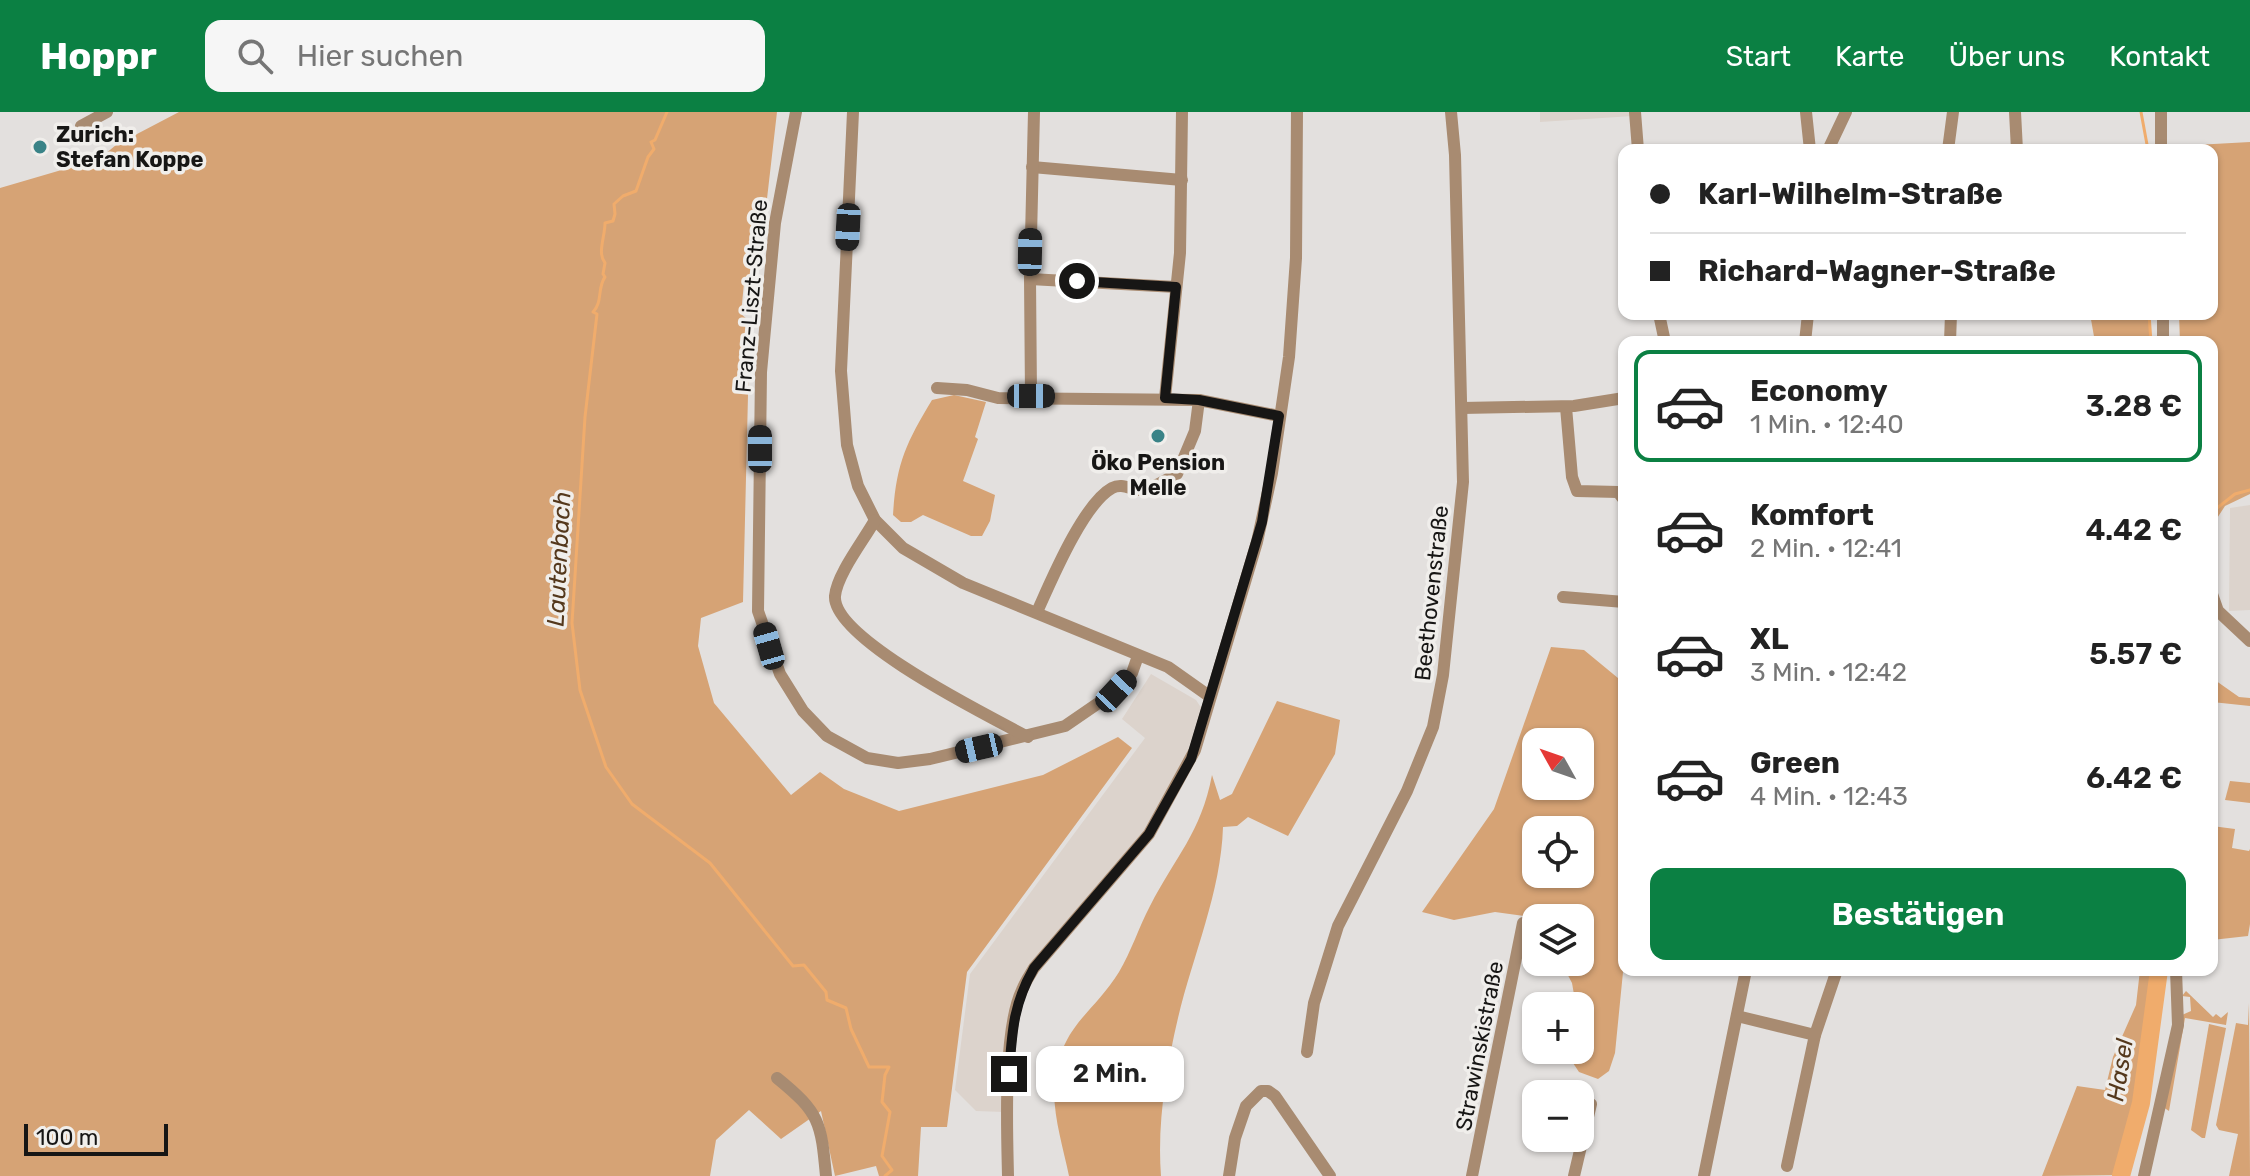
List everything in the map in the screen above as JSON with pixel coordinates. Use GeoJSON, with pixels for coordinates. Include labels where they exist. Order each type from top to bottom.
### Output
{"type":"FeatureCollection","features":[{"type":"Feature","properties":{"kind":"street"},"geometry":{"type":"LineString","coordinates":[[81,126],[107,112]]}},
{"type":"Feature","properties":{"kind":"street","name":"Franz-Liszt-Straße"},"geometry":{"type":"LineString","coordinates":[[796,112],[775,223],[761,372],[758,611],[780,674],[803,711],[827,736],[867,758],[898,763],[930,759],[1065,726],[1116,691],[1132,673],[1138,656]]}},
{"type":"Feature","properties":{"kind":"street"},"geometry":{"type":"LineString","coordinates":[[853,112],[841,371],[847,445],[858,486],[875,520],[903,548],[963,583],[1168,667],[1209,696]]}},
{"type":"Feature","properties":{"kind":"street"},"geometry":{"type":"LineString","coordinates":[[1031,396],[1034,112]]}},
{"type":"Feature","properties":{"kind":"street"},"geometry":{"type":"LineString","coordinates":[[1165,398],[1180,253],[1182,112]]}},
{"type":"Feature","properties":{"kind":"street"},"geometry":{"type":"LineString","coordinates":[[1008,1176],[1007,1124],[1012,1035],[1020,992],[1034,968],[1149,834],[1191,759],[1262,522],[1289,357],[1296,258],[1297,112]]}},
{"type":"Feature","properties":{"kind":"street","name":"Beethovenstraße"},"geometry":{"type":"LineString","coordinates":[[1307,1052],[1314,1003],[1338,926],[1407,791],[1433,727],[1443,675],[1463,482],[1455,155],[1451,112]]}},
{"type":"Feature","properties":{"kind":"street"},"geometry":{"type":"LineString","coordinates":[[1635,112],[1638,144]]}},
{"type":"Feature","properties":{"kind":"street"},"geometry":{"type":"LineString","coordinates":[[1806,112],[1809,144]]}},
{"type":"Feature","properties":{"kind":"street"},"geometry":{"type":"LineString","coordinates":[[1831,144],[1846,112]]}},
{"type":"Feature","properties":{"kind":"street"},"geometry":{"type":"LineString","coordinates":[[1949,144],[1953,112]]}},
{"type":"Feature","properties":{"kind":"street"},"geometry":{"type":"LineString","coordinates":[[2015,112],[2017,144]]}},
{"type":"Feature","properties":{"kind":"street"},"geometry":{"type":"LineString","coordinates":[[2161,112],[2161,144]]}},
{"type":"Feature","properties":{"kind":"street"},"geometry":{"type":"LineString","coordinates":[[1032,167],[1182,180]]}},
{"type":"Feature","properties":{"kind":"street"},"geometry":{"type":"LineString","coordinates":[[1030,279],[1176,287]]}},
{"type":"Feature","properties":{"kind":"street"},"geometry":{"type":"LineString","coordinates":[[937,388],[967,390],[998,398],[1199,400],[1279,416]]}},
{"type":"Feature","properties":{"kind":"street"},"geometry":{"type":"LineString","coordinates":[[1462,408],[1566,407],[1618,399]]}},
{"type":"Feature","properties":{"kind":"street"},"geometry":{"type":"LineString","coordinates":[[1037,612],[1077,529],[1101,498],[1112,488],[1124,485],[1141,490],[1177,474],[1195,431],[1199,400]]}},
{"type":"Feature","properties":{"kind":"street"},"geometry":{"type":"LineString","coordinates":[[1566,407],[1572,477],[1577,491],[1584,494],[1618,492]]}},
{"type":"Feature","properties":{"kind":"street"},"geometry":{"type":"LineString","coordinates":[[875,520],[839,581],[835,597],[846,622],[892,660],[1028,737]]}},
{"type":"Feature","properties":{"kind":"street"},"geometry":{"type":"LineString","coordinates":[[1563,597],[1618,602]]}},
{"type":"Feature","properties":{"kind":"street"},"geometry":{"type":"LineString","coordinates":[[2218,618],[2250,641]]}},
{"type":"Feature","properties":{"kind":"street","name":"Strawinskistraße"},"geometry":{"type":"LineString","coordinates":[[1472,1176],[1522,928]]}},
{"type":"Feature","properties":{"kind":"street"},"geometry":{"type":"LineString","coordinates":[[1704,1176],[1745,976]]}},
{"type":"Feature","properties":{"kind":"street"},"geometry":{"type":"LineString","coordinates":[[1787,1166],[1815,1035],[1835,976]]}},
{"type":"Feature","properties":{"kind":"street"},"geometry":{"type":"LineString","coordinates":[[2144,1176],[2178,1025],[2176,976]]}},
{"type":"Feature","properties":{"kind":"street"},"geometry":{"type":"LineString","coordinates":[[1737,1016],[1815,1035]]}},
{"type":"Feature","properties":{"kind":"street"},"geometry":{"type":"LineString","coordinates":[[777,1078],[816,1114],[826,1176]]}},
{"type":"Feature","properties":{"kind":"street"},"geometry":{"type":"LineString","coordinates":[[1229,1176],[1235,1138],[1246,1106],[1261,1091],[1275,1096],[1330,1176]]}},
{"type":"Feature","properties":{"kind":"street"},"geometry":{"type":"LineString","coordinates":[[1574,1176],[1580,1152]]}},
{"type":"Feature","properties":{"kind":"shaded area"},"geometry":{"type":"Polygon","coordinates":[[[179,112],[777,112],[759,268],[744,283],[741,314],[753,324],[749,354],[743,602],[701,618],[698,646],[714,703],[791,795],[820,772],[844,789],[899,811],[1043,775],[1118,737],[1132,748],[967,972],[947,1127],[921,1127],[918,1176],[879,1176],[876,1166],[835,1176],[821,1111],[781,1139],[749,1110],[716,1140],[710,1176],[0,1176],[0,188],[99,159],[116,145],[179,112]]]}},
{"type":"Feature","properties":{"kind":"shaded area"},"geometry":{"type":"Polygon","coordinates":[[[1540,112],[1633,112],[1633,116],[1540,122],[1540,112]]]}},
{"type":"Feature","properties":{"kind":"shaded area"},"geometry":{"type":"Polygon","coordinates":[[[2250,142],[2250,494],[2225,506],[2218,517],[2218,336],[2180,336],[2179,320],[2218,320],[2218,144],[2214,144],[2250,142]]]}},
{"type":"Feature","properties":{"kind":"shaded area"},"geometry":{"type":"Polygon","coordinates":[[[2091,320],[2149,320],[2151,336],[2094,336],[2091,320]]]}},
{"type":"Feature","properties":{"kind":"shaded area"},"geometry":{"type":"Polygon","coordinates":[[[954,395],[986,402],[975,437],[978,439],[963,481],[995,495],[990,521],[982,536],[971,536],[923,515],[911,522],[901,522],[893,515],[900,468],[915,429],[932,400],[954,395]]]}},
{"type":"Feature","properties":{"kind":"shaded area"},"geometry":{"type":"Polygon","coordinates":[[[2250,505],[2250,610],[2229,611],[2230,508],[2250,505]]]}},
{"type":"Feature","properties":{"kind":"shaded area"},"geometry":{"type":"Polygon","coordinates":[[[1551,647],[1584,650],[1618,678],[1618,976],[1623,976],[1615,1053],[1609,1071],[1598,1079],[1579,1072],[1574,1064],[1594,1064],[1594,992],[1574,992],[1568,976],[1594,976],[1594,904],[1522,904],[1522,916],[1495,912],[1454,920],[1422,912],[1494,809],[1522,729],[1522,800],[1594,800],[1594,728],[1522,728],[1551,647]]]}},
{"type":"Feature","properties":{"kind":"shaded area"},"geometry":{"type":"Polygon","coordinates":[[[1151,674],[1196,700],[1202,709],[1186,756],[1146,832],[1017,991],[1004,1112],[976,1111],[955,1090],[970,974],[1145,738],[1122,719],[1151,674]]]}},
{"type":"Feature","properties":{"kind":"shaded area"},"geometry":{"type":"Polygon","coordinates":[[[2218,682],[2239,697],[2250,698],[2250,706],[2218,703],[2218,682]]]}},
{"type":"Feature","properties":{"kind":"shaded area"},"geometry":{"type":"Polygon","coordinates":[[[1277,701],[1340,720],[1335,754],[1288,836],[1248,817],[1237,826],[1223,827],[1212,899],[1184,994],[1170,1057],[1161,1117],[1161,1176],[1069,1176],[1054,1092],[1064,1045],[1123,964],[1150,906],[1194,829],[1212,775],[1220,800],[1232,794],[1277,701]]]}},
{"type":"Feature","properties":{"kind":"shaded area"},"geometry":{"type":"Polygon","coordinates":[[[2230,781],[2250,783],[2250,803],[2225,800],[2230,781]]]}},
{"type":"Feature","properties":{"kind":"shaded area"},"geometry":{"type":"Polygon","coordinates":[[[2218,827],[2235,829],[2232,848],[2250,849],[2248,936],[2218,939],[2218,827]]]}},
{"type":"Feature","properties":{"kind":"shaded area"},"geometry":{"type":"Polygon","coordinates":[[[2139,976],[2159,976],[2141,1103],[2122,1175],[2042,1176],[2077,1086],[2105,1090],[2113,1057],[2136,1005],[2139,976]]]}},
{"type":"Feature","properties":{"kind":"shaded area"},"geometry":{"type":"Polygon","coordinates":[[[2186,991],[2213,1017],[2216,1014],[2221,1018],[2228,1012],[2226,1025],[2185,1018],[2169,1111],[2163,1107],[2182,1015],[2191,1011],[2190,997],[2182,996],[2186,991]]]}},
{"type":"Feature","properties":{"kind":"shaded area"},"geometry":{"type":"Polygon","coordinates":[[[2249,1003],[2250,1176],[2229,1176],[2238,1134],[2219,1130],[2216,1125],[2236,1023],[2248,1025],[2249,1003]]]}},
{"type":"Feature","properties":{"kind":"shaded area"},"geometry":{"type":"Polygon","coordinates":[[[2209,1024],[2226,1028],[2205,1138],[2202,1138],[2191,1130],[2209,1024]]]}},
{"type":"Feature","properties":{"kind":"waterway","name":"Lautenbach"},"geometry":{"type":"LineString","coordinates":[[667,112],[655,140],[651,142],[654,149],[636,191],[614,204],[613,221],[605,223],[601,250],[605,277],[593,312],[597,314],[585,417],[572,623],[580,690],[606,767],[632,804],[710,863],[793,966],[804,965],[826,992],[827,1000],[846,1008],[851,1029],[869,1067],[889,1067],[882,1102],[890,1112],[882,1156],[892,1170],[885,1176]]}},
{"type":"Feature","properties":{"kind":"waterway"},"geometry":{"type":"LineString","coordinates":[[2141,112],[2147,144]]}},
{"type":"Feature","properties":{"kind":"waterway"},"geometry":{"type":"LineString","coordinates":[[2149,320],[2151,336]]}},
{"type":"Feature","properties":{"kind":"waterway","name":"Hasel"},"geometry":{"type":"LineString","coordinates":[[2218,507],[2235,494],[2250,490]]}},
{"type":"Feature","properties":{"kind":"waterway","name":"Hasel"},"geometry":{"type":"LineString","coordinates":[[2121,1176],[2141,1103],[2158,976]]}},
{"type":"Feature","properties":{"kind":"place","name":"Zurich: Stefan Koppe"},"geometry":{"type":"Point","coordinates":[40,147]}},
{"type":"Feature","properties":{"kind":"place","name":"Öko Pension Melle"},"geometry":{"type":"Point","coordinates":[1158,436]}},
{"type":"Feature","properties":{"kind":"route"},"geometry":{"type":"LineString","coordinates":[[1009,1074],[1020,992],[1034,968],[1149,834],[1195,750],[1257,542],[1272,473],[1279,416],[1199,400],[1165,398],[1176,287],[1077,281]]}}]}
